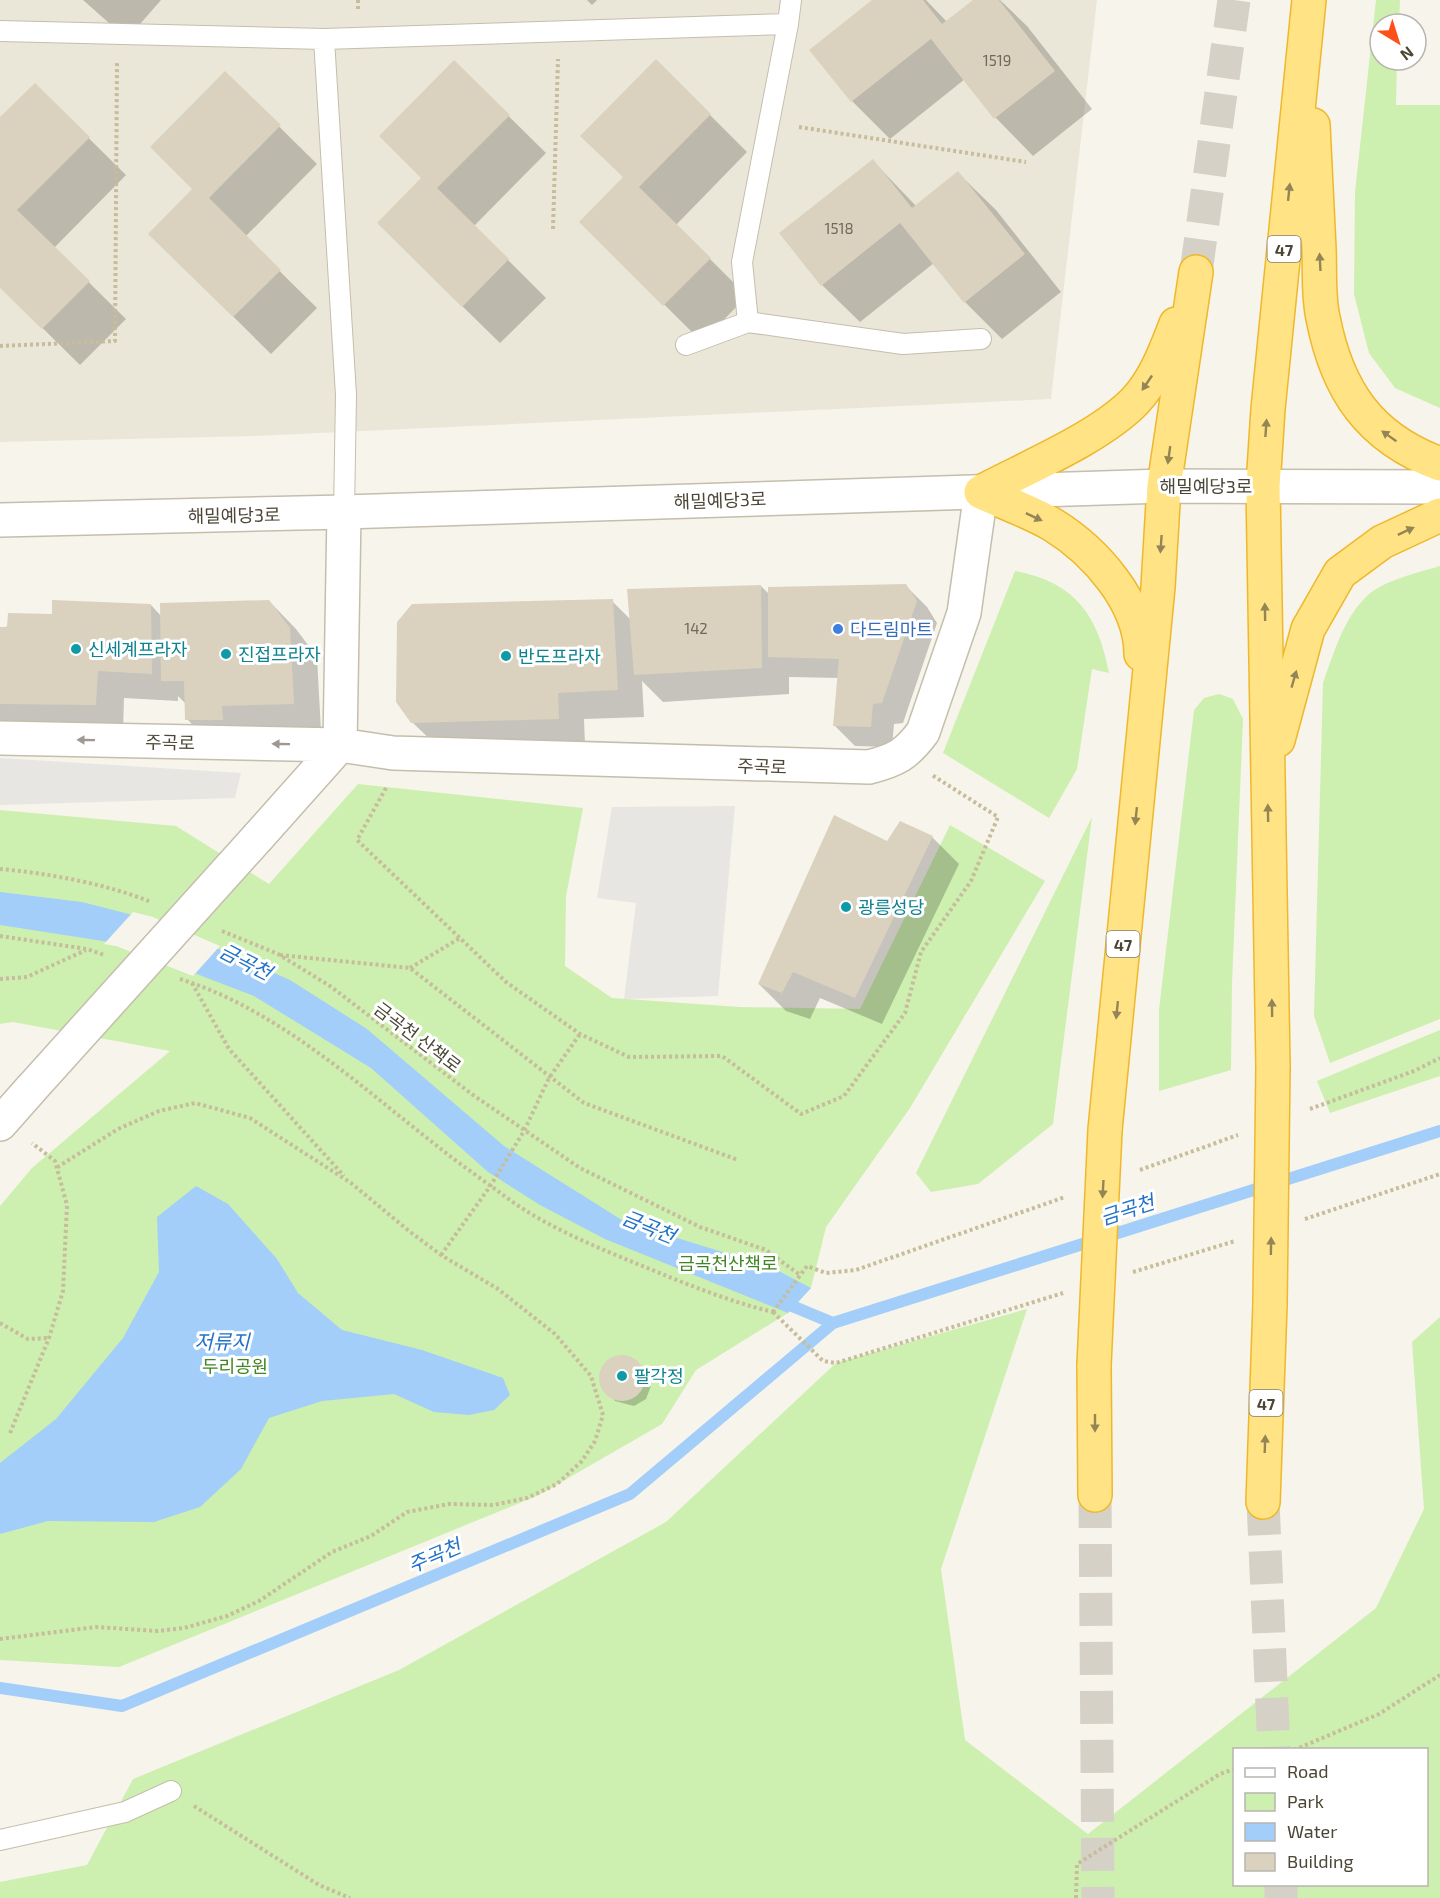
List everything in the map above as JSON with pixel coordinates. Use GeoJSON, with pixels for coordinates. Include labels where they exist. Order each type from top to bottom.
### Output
{"type":"FeatureCollection","features":[{"type":"Feature","properties":{"kind":"highway"},"geometry":{"type":"LineString","coordinates":[[1308,6],[1322,316],[1338,374],[1355,404],[1384,433],[1422,457],[1440,464]]}},
{"type":"Feature","properties":{"kind":"highway","name":"47"},"geometry":{"type":"LineString","coordinates":[[1263,1502],[1270,1304],[1273,1066],[1263,486],[1268,409],[1308,6]]}},
{"type":"Feature","properties":{"kind":"highway","name":"47"},"geometry":{"type":"LineString","coordinates":[[981,492],[1096,432],[1136,400],[1161,362],[1196,272],[1164,486],[1141,757],[1105,1130],[1094,1365],[1095,1495]]}},
{"type":"Feature","properties":{"kind":"highway"},"geometry":{"type":"LineString","coordinates":[[981,492],[1053,525],[1117,584],[1132,610],[1141,649],[1141,757]]}},
{"type":"Feature","properties":{"kind":"highway"},"geometry":{"type":"LineString","coordinates":[[1268,776],[1308,629],[1340,573],[1382,542],[1440,515]]}},
{"type":"Feature","properties":{"kind":"street","name":"해밀예당3로"},"geometry":{"type":"LineString","coordinates":[[0,520],[344,512],[1164,486],[1440,487]]}},
{"type":"Feature","properties":{"kind":"street","name":"주곡로"},"geometry":{"type":"LineString","coordinates":[[0,738],[340,745],[405,753],[869,767],[896,760],[923,732],[964,613],[981,492]]}},
{"type":"Feature","properties":{"kind":"street"},"geometry":{"type":"LineString","coordinates":[[2,1122],[340,745],[344,512]]}},
{"type":"Feature","properties":{"kind":"lane"},"geometry":{"type":"LineString","coordinates":[[748,322],[742,262],[791,0]]}},
{"type":"Feature","properties":{"kind":"lane"},"geometry":{"type":"LineString","coordinates":[[0,31],[324,39],[788,24]]}},
{"type":"Feature","properties":{"kind":"lane"},"geometry":{"type":"LineString","coordinates":[[324,39],[346,394],[344,512]]}},
{"type":"Feature","properties":{"kind":"lane"},"geometry":{"type":"LineString","coordinates":[[686,345],[748,322],[903,344],[981,339]]}},
{"type":"Feature","properties":{"kind":"lane"},"geometry":{"type":"LineString","coordinates":[[0,1840],[125,1812],[171,1791]]}},
{"type":"Feature","properties":{"kind":"path"},"geometry":{"type":"LineString","coordinates":[[553,230],[559,31]]}},
{"type":"Feature","properties":{"kind":"path"},"geometry":{"type":"LineString","coordinates":[[0,346],[115,341],[117,35]]}},
{"type":"Feature","properties":{"kind":"path"},"geometry":{"type":"LineString","coordinates":[[769,122],[1026,162]]}},
{"type":"Feature","properties":{"kind":"path"},"geometry":{"type":"LineString","coordinates":[[405,753],[357,840],[506,982],[579,1034],[629,1057],[722,1056],[801,1114],[844,1096],[905,1013],[921,952],[971,881],[998,817],[901,756]]}},
{"type":"Feature","properties":{"kind":"path"},"geometry":{"type":"LineString","coordinates":[[0,869],[29,871],[133,895],[154,903]]}},
{"type":"Feature","properties":{"kind":"path","name":"금곡천 산책로"},"geometry":{"type":"LineString","coordinates":[[216,929],[278,954],[330,986],[524,1131],[580,1168],[700,1227],[766,1250],[800,1275]]}},
{"type":"Feature","properties":{"kind":"path"},"geometry":{"type":"LineString","coordinates":[[0,936],[87,949],[108,956]]}},
{"type":"Feature","properties":{"kind":"path"},"geometry":{"type":"LineString","coordinates":[[410,968],[460,939]]}},
{"type":"Feature","properties":{"kind":"path"},"geometry":{"type":"LineString","coordinates":[[0,979],[27,977],[87,949]]}},
{"type":"Feature","properties":{"kind":"path"},"geometry":{"type":"LineString","coordinates":[[278,954],[410,968],[584,1103],[738,1160]]}},
{"type":"Feature","properties":{"kind":"path"},"geometry":{"type":"LineString","coordinates":[[170,976],[191,982],[295,1036],[395,1111],[442,1150],[541,1219],[594,1246],[734,1302],[773,1312],[822,1361]]}},
{"type":"Feature","properties":{"kind":"path"},"geometry":{"type":"LineString","coordinates":[[191,982],[229,1048],[351,1183]]}},
{"type":"Feature","properties":{"kind":"path"},"geometry":{"type":"LineString","coordinates":[[441,1255],[491,1185],[524,1131],[549,1078],[579,1034]]}},
{"type":"Feature","properties":{"kind":"path"},"geometry":{"type":"LineString","coordinates":[[0,1639],[96,1627],[158,1631],[184,1628],[227,1616],[259,1601],[332,1552],[371,1536],[407,1512],[449,1504],[493,1505],[527,1498],[557,1484],[582,1461],[596,1441],[603,1415],[591,1376],[555,1334],[498,1288],[441,1255],[351,1183],[301,1148],[250,1118],[195,1103],[159,1111],[118,1130],[56,1168]]}},
{"type":"Feature","properties":{"kind":"path"},"geometry":{"type":"LineString","coordinates":[[2,1122],[55,1161],[67,1205],[63,1291],[49,1338],[10,1433]]}},
{"type":"Feature","properties":{"kind":"path"},"geometry":{"type":"LineString","coordinates":[[773,1312],[796,1280]]}},
{"type":"Feature","properties":{"kind":"path"},"geometry":{"type":"LineString","coordinates":[[0,1323],[28,1339],[49,1338]]}},
{"type":"Feature","properties":{"kind":"path"},"geometry":{"type":"LineString","coordinates":[[1296,1748],[1379,1714],[1440,1675]]}},
{"type":"Feature","properties":{"kind":"path"},"geometry":{"type":"LineString","coordinates":[[1076,1898],[1077,1864],[1220,1774],[1233,1769]]}},
{"type":"Feature","properties":{"kind":"path"},"geometry":{"type":"LineString","coordinates":[[171,1791],[319,1885],[350,1898]]}},
{"type":"Feature","properties":{"kind":"shaded area"},"geometry":{"type":"Polygon","coordinates":[[[0,0],[1097,0],[1051,399],[255,436],[0,442],[0,0]]]}},
{"type":"Feature","properties":{"kind":"shaded area"},"geometry":{"type":"Polygon","coordinates":[[[0,758],[241,773],[235,798],[0,805],[0,758]]]}},
{"type":"Feature","properties":{"kind":"shaded area"},"geometry":{"type":"Polygon","coordinates":[[[735,806],[718,996],[624,999],[636,903],[597,898],[612,807],[735,806]]]}},
{"type":"Feature","properties":{"kind":"green space"},"geometry":{"type":"Polygon","coordinates":[[[1376,0],[1400,0],[1400,12],[1375,12],[1376,0]]]}},
{"type":"Feature","properties":{"kind":"green space"},"geometry":{"type":"Polygon","coordinates":[[[1368,72],[1397,72],[1396,105],[1440,105],[1440,408],[1395,388],[1369,353],[1354,294],[1355,192],[1368,72]]]}},
{"type":"Feature","properties":{"kind":"green space"},"geometry":{"type":"Polygon","coordinates":[[[1440,566],[1440,1019],[1330,1063],[1314,1016],[1323,683],[1345,626],[1367,596],[1391,581],[1440,566]]]}},
{"type":"Feature","properties":{"kind":"green space"},"geometry":{"type":"Polygon","coordinates":[[[1015,571],[1053,583],[1080,604],[1098,634],[1109,673],[1092,669],[1077,769],[1049,818],[943,753],[1015,571]]]}},
{"type":"Feature","properties":{"kind":"green space"},"geometry":{"type":"Polygon","coordinates":[[[1219,694],[1233,699],[1243,719],[1232,983],[1231,1070],[1159,1091],[1159,1010],[1194,710],[1204,698],[1219,694]]]}},
{"type":"Feature","properties":{"kind":"green space"},"geometry":{"type":"Polygon","coordinates":[[[358,784],[583,808],[566,896],[565,966],[612,998],[740,1007],[860,1009],[950,825],[1045,881],[910,1108],[826,1227],[811,1288],[788,1313],[696,1370],[662,1424],[539,1495],[119,1667],[0,1660],[0,1206],[32,1168],[170,1051],[13,1022],[0,1024],[0,810],[176,826],[269,884],[358,784]]]}},
{"type":"Feature","properties":{"kind":"green space"},"geometry":{"type":"Polygon","coordinates":[[[1092,817],[1053,1124],[978,1184],[931,1192],[916,1173],[1092,817]]]}},
{"type":"Feature","properties":{"kind":"green space"},"geometry":{"type":"Polygon","coordinates":[[[1440,1030],[1440,1076],[1330,1113],[1317,1081],[1440,1030]]]}},
{"type":"Feature","properties":{"kind":"green space"},"geometry":{"type":"Polygon","coordinates":[[[1027,1309],[941,1569],[965,1740],[1088,1834],[1376,1608],[1424,1509],[1412,1342],[1440,1317],[1440,1898],[0,1898],[0,1882],[87,1865],[133,1779],[399,1670],[666,1522],[836,1363],[1027,1309]]]}},
{"type":"Feature","properties":{"kind":"water","name":"금곡천"},"geometry":{"type":"Polygon","coordinates":[[[0,892],[82,902],[152,920],[290,980],[367,1029],[504,1146],[625,1222],[771,1267],[811,1288],[788,1313],[605,1239],[540,1205],[488,1172],[371,1068],[254,996],[116,943],[0,925],[0,892]]]}},
{"type":"Feature","properties":{"kind":"water","name":"저류지"},"geometry":{"type":"Polygon","coordinates":[[[196,1186],[228,1204],[277,1259],[298,1293],[342,1330],[422,1350],[503,1378],[510,1395],[494,1410],[469,1415],[434,1412],[394,1394],[322,1401],[269,1418],[241,1469],[200,1507],[154,1522],[48,1521],[0,1534],[0,1463],[56,1419],[123,1338],[159,1272],[157,1217],[196,1186]]]}},
{"type":"Feature","properties":{"kind":"pier"},"geometry":{"type":"Polygon","coordinates":[[[133,912],[153,917],[220,946],[193,976],[116,946],[104,944],[133,912]]]}},
{"type":"Feature","properties":{"kind":"building"},"geometry":{"type":"Polygon","coordinates":[[[872,0],[923,0],[942,24],[973,0],[999,0],[1055,71],[994,119],[931,39],[851,102],[809,50],[872,0]]]}},
{"type":"Feature","properties":{"kind":"building"},"geometry":{"type":"Polygon","coordinates":[[[656,59],[711,114],[639,187],[711,258],[663,306],[579,222],[623,177],[580,136],[656,59]]]}},
{"type":"Feature","properties":{"kind":"building"},"geometry":{"type":"Polygon","coordinates":[[[454,60],[510,115],[437,188],[509,259],[462,307],[377,223],[421,178],[379,136],[454,60]]]}},
{"type":"Feature","properties":{"kind":"building"},"geometry":{"type":"Polygon","coordinates":[[[225,71],[281,125],[209,198],[281,270],[233,317],[148,234],[192,189],[150,147],[225,71]]]}},
{"type":"Feature","properties":{"kind":"building"},"geometry":{"type":"Polygon","coordinates":[[[35,83],[90,137],[17,210],[90,281],[42,329],[0,288],[0,117],[35,83]]]}},
{"type":"Feature","properties":{"kind":"building"},"geometry":{"type":"Polygon","coordinates":[[[873,159],[912,208],[958,171],[1025,254],[964,303],[900,223],[821,286],[779,233],[873,159]]]}},
{"type":"Feature","properties":{"kind":"building","name":"다드림마트"},"geometry":{"type":"Polygon","coordinates":[[[906,584],[917,601],[882,703],[873,704],[871,727],[833,726],[839,659],[768,657],[768,587],[906,584]]]}},
{"type":"Feature","properties":{"kind":"building"},"geometry":{"type":"Polygon","coordinates":[[[761,585],[762,668],[634,675],[627,589],[761,585]]]}},
{"type":"Feature","properties":{"kind":"building","name":"반도프라자"},"geometry":{"type":"Polygon","coordinates":[[[613,599],[618,690],[558,693],[559,719],[411,723],[396,702],[397,622],[412,604],[613,599]]]}},
{"type":"Feature","properties":{"kind":"building","name":"신세계프라자"},"geometry":{"type":"Polygon","coordinates":[[[52,600],[151,604],[152,674],[98,671],[96,705],[0,704],[0,627],[7,627],[8,613],[52,614],[52,600]]]}},
{"type":"Feature","properties":{"kind":"building","name":"진접프라자"},"geometry":{"type":"Polygon","coordinates":[[[269,600],[290,628],[294,704],[222,706],[223,720],[185,720],[184,681],[161,681],[160,603],[269,600]]]}},
{"type":"Feature","properties":{"kind":"building","name":"광릉성당"},"geometry":{"type":"Polygon","coordinates":[[[834,815],[887,841],[900,821],[933,836],[855,998],[793,972],[782,993],[758,984],[834,815]]]}},
{"type":"Feature","properties":{"kind":"building","name":"팔각정"},"geometry":{"type":"Polygon","coordinates":[[[622,1355],[638,1362],[645,1378],[638,1394],[622,1401],[606,1394],[599,1378],[606,1362],[622,1355]]]}},
{"type":"Feature","properties":{"kind":"waterway","name":"금곡천"},"geometry":{"type":"LineString","coordinates":[[780,1301],[833,1323],[1440,1131]]}},
{"type":"Feature","properties":{"kind":"waterway","name":"주곡천"},"geometry":{"type":"LineString","coordinates":[[0,1688],[122,1706],[630,1494],[833,1323]]}},
{"type":"Feature","properties":{"kind":"tunnel"},"geometry":{"type":"LineString","coordinates":[[1196,272],[1234,0]]}},
{"type":"Feature","properties":{"kind":"tunnel"},"geometry":{"type":"LineString","coordinates":[[1095,1495],[1098,1898]]}},
{"type":"Feature","properties":{"kind":"tunnel"},"geometry":{"type":"LineString","coordinates":[[1263,1502],[1274,1748]]}},
{"type":"Feature","properties":{"kind":"tunnel"},"geometry":{"type":"LineString","coordinates":[[1281,1886],[1281,1898]]}},
{"type":"Feature","properties":{"kind":"place","name":"다드림마트"},"geometry":{"type":"Point","coordinates":[838,629]}},
{"type":"Feature","properties":{"kind":"place","name":"신세계프라자"},"geometry":{"type":"Point","coordinates":[76,649]}},
{"type":"Feature","properties":{"kind":"place","name":"진접프라자"},"geometry":{"type":"Point","coordinates":[226,654]}},
{"type":"Feature","properties":{"kind":"place","name":"반도프라자"},"geometry":{"type":"Point","coordinates":[506,656]}},
{"type":"Feature","properties":{"kind":"place","name":"광릉성당"},"geometry":{"type":"Point","coordinates":[846,907]}},
{"type":"Feature","properties":{"kind":"place","name":"팔각정"},"geometry":{"type":"Point","coordinates":[622,1376]}},
{"type":"Feature","properties":{"kind":"park label","name":"금곡천산책로"},"geometry":{"type":"Point","coordinates":[728,1263]}},
{"type":"Feature","properties":{"kind":"park label","name":"두리공원"},"geometry":{"type":"Point","coordinates":[235,1366]}}]}
